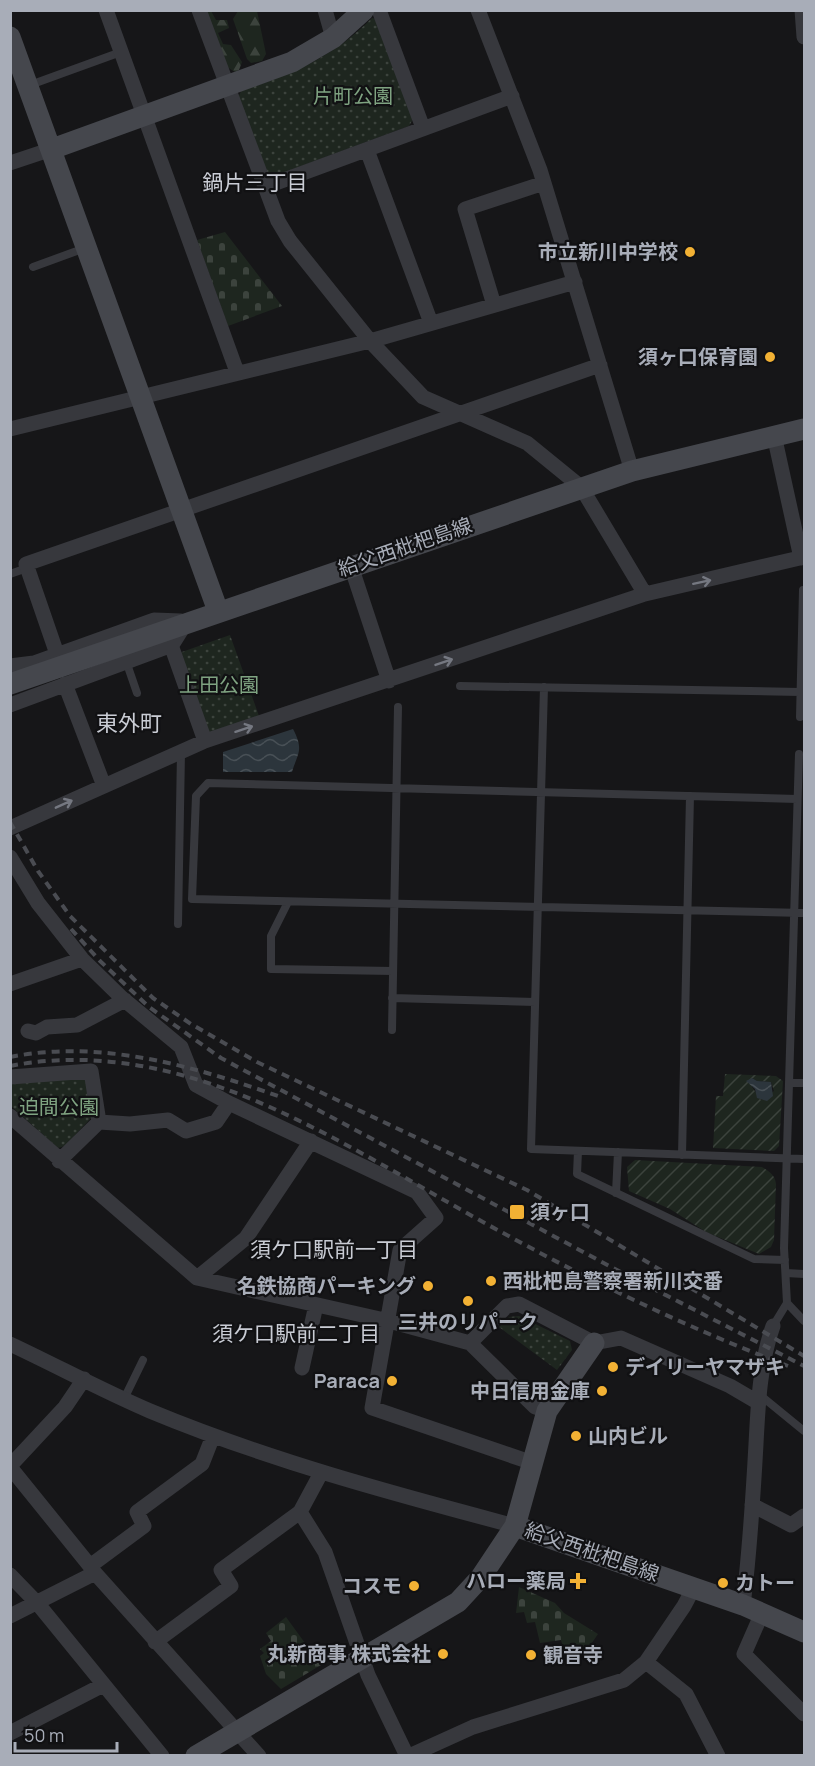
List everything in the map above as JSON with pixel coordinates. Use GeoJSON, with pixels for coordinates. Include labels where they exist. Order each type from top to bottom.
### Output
{"type":"FeatureCollection","features":[{"type":"Feature","properties":{"kind":"main road"},"geometry":{"type":"LineString","coordinates":[[52,149],[292,62],[333,38],[364,10]]}},
{"type":"Feature","properties":{"kind":"main road"},"geometry":{"type":"LineString","coordinates":[[10,37],[218,611]]}},
{"type":"Feature","properties":{"kind":"main road","name":"給父西枇杷島線"},"geometry":{"type":"LineString","coordinates":[[10,684],[58,669],[187,621],[581,487],[632,471],[804,429]]}},
{"type":"Feature","properties":{"kind":"main road"},"geometry":{"type":"LineString","coordinates":[[515,1526],[547,1412],[594,1343]]}},
{"type":"Feature","properties":{"kind":"main road","name":"給父西枇杷島線"},"geometry":{"type":"LineString","coordinates":[[196,1755],[458,1602],[481,1577],[515,1526],[694,1587],[804,1632]]}},
{"type":"Feature","properties":{"kind":"street"},"geometry":{"type":"LineString","coordinates":[[106,10],[237,372]]}},
{"type":"Feature","properties":{"kind":"street"},"geometry":{"type":"LineString","coordinates":[[200,10],[278,221],[290,241],[370,341],[423,397],[462,412],[527,443],[581,487],[645,594]]}},
{"type":"Feature","properties":{"kind":"street"},"geometry":{"type":"LineString","coordinates":[[325,10],[333,38]]}},
{"type":"Feature","properties":{"kind":"street"},"geometry":{"type":"LineString","coordinates":[[379,10],[423,129]]}},
{"type":"Feature","properties":{"kind":"street"},"geometry":{"type":"LineString","coordinates":[[478,10],[544,183],[632,471]]}},
{"type":"Feature","properties":{"kind":"street"},"geometry":{"type":"LineString","coordinates":[[802,10],[804,37]]}},
{"type":"Feature","properties":{"kind":"street"},"geometry":{"type":"LineString","coordinates":[[265,187],[512,96]]}},
{"type":"Feature","properties":{"kind":"street"},"geometry":{"type":"LineString","coordinates":[[10,163],[52,149]]}},
{"type":"Feature","properties":{"kind":"street"},"geometry":{"type":"LineString","coordinates":[[367,150],[431,323]]}},
{"type":"Feature","properties":{"kind":"street"},"geometry":{"type":"LineString","coordinates":[[494,305],[465,209],[544,183]]}},
{"type":"Feature","properties":{"kind":"street"},"geometry":{"type":"LineString","coordinates":[[10,429],[370,341],[575,282]]}},
{"type":"Feature","properties":{"kind":"street"},"geometry":{"type":"LineString","coordinates":[[105,786],[58,669],[26,564],[600,365]]}},
{"type":"Feature","properties":{"kind":"street"},"geometry":{"type":"LineString","coordinates":[[10,828],[205,741],[645,594],[803,558],[774,435]]}},
{"type":"Feature","properties":{"kind":"street"},"geometry":{"type":"LineString","coordinates":[[351,566],[388,681]]}},
{"type":"Feature","properties":{"kind":"street"},"geometry":{"type":"LineString","coordinates":[[10,666],[34,663],[58,669],[126,661],[171,645],[187,621]]}},
{"type":"Feature","properties":{"kind":"street"},"geometry":{"type":"LineString","coordinates":[[171,645],[205,741]]}},
{"type":"Feature","properties":{"kind":"street"},"geometry":{"type":"LineString","coordinates":[[10,705],[58,669]]}},
{"type":"Feature","properties":{"kind":"street"},"geometry":{"type":"LineString","coordinates":[[10,857],[38,903],[82,959],[125,1000],[181,1047],[196,1085],[229,1103],[417,1192],[436,1218],[400,1250],[372,1408],[533,1463]]}},
{"type":"Feature","properties":{"kind":"street"},"geometry":{"type":"LineString","coordinates":[[10,984],[82,959]]}},
{"type":"Feature","properties":{"kind":"street"},"geometry":{"type":"LineString","coordinates":[[28,1031],[36,1033],[47,1027],[76,1025],[125,1000]]}},
{"type":"Feature","properties":{"kind":"street"},"geometry":{"type":"LineString","coordinates":[[10,1077],[91,1071],[99,1122]]}},
{"type":"Feature","properties":{"kind":"street"},"geometry":{"type":"LineString","coordinates":[[59,1161],[99,1122],[130,1124],[168,1120],[186,1131],[216,1122],[229,1103]]}},
{"type":"Feature","properties":{"kind":"street"},"geometry":{"type":"LineString","coordinates":[[10,1116],[59,1161],[197,1278],[389,1321],[470,1343],[535,1407],[547,1412]]}},
{"type":"Feature","properties":{"kind":"street"},"geometry":{"type":"LineString","coordinates":[[197,1278],[246,1238],[310,1142]]}},
{"type":"Feature","properties":{"kind":"street"},"geometry":{"type":"LineString","coordinates":[[470,1343],[507,1306],[519,1304],[594,1343],[621,1338],[759,1399]]}},
{"type":"Feature","properties":{"kind":"street"},"geometry":{"type":"LineString","coordinates":[[302,1368],[315,1305]]}},
{"type":"Feature","properties":{"kind":"street"},"geometry":{"type":"LineString","coordinates":[[773,1326],[768,1340],[759,1399],[752,1505],[752,1609],[744,1654],[804,1714]]}},
{"type":"Feature","properties":{"kind":"street"},"geometry":{"type":"LineString","coordinates":[[10,1344],[124,1399],[213,1436],[321,1473],[515,1526]]}},
{"type":"Feature","properties":{"kind":"street"},"geometry":{"type":"LineString","coordinates":[[84,1379],[65,1407],[10,1466],[92,1569],[236,1733],[259,1755]]}},
{"type":"Feature","properties":{"kind":"street"},"geometry":{"type":"LineString","coordinates":[[10,1616],[38,1604],[92,1569],[144,1526],[137,1512],[201,1464],[213,1436]]}},
{"type":"Feature","properties":{"kind":"street"},"geometry":{"type":"LineString","coordinates":[[155,1642],[231,1586],[221,1570],[300,1512],[321,1473]]}},
{"type":"Feature","properties":{"kind":"street"},"geometry":{"type":"LineString","coordinates":[[752,1505],[791,1525],[804,1516]]}},
{"type":"Feature","properties":{"kind":"street"},"geometry":{"type":"LineString","coordinates":[[300,1512],[324,1552],[364,1658],[368,1675],[408,1755],[473,1727],[624,1680],[646,1662],[684,1606],[694,1587]]}},
{"type":"Feature","properties":{"kind":"street"},"geometry":{"type":"LineString","coordinates":[[10,1575],[38,1604],[162,1755]]}},
{"type":"Feature","properties":{"kind":"street"},"geometry":{"type":"LineString","coordinates":[[646,1662],[686,1694],[718,1755]]}},
{"type":"Feature","properties":{"kind":"street"},"geometry":{"type":"LineString","coordinates":[[10,1733],[103,1685]]}},
{"type":"Feature","properties":{"kind":"lane"},"geometry":{"type":"LineString","coordinates":[[28,86],[121,52]]}},
{"type":"Feature","properties":{"kind":"lane"},"geometry":{"type":"LineString","coordinates":[[33,267],[87,248]]}},
{"type":"Feature","properties":{"kind":"lane"},"geometry":{"type":"LineString","coordinates":[[10,574],[27,568]]}},
{"type":"Feature","properties":{"kind":"lane"},"geometry":{"type":"LineString","coordinates":[[800,717],[803,590]]}},
{"type":"Feature","properties":{"kind":"lane"},"geometry":{"type":"LineString","coordinates":[[126,661],[137,693]]}},
{"type":"Feature","properties":{"kind":"lane"},"geometry":{"type":"LineString","coordinates":[[460,686],[800,692]]}},
{"type":"Feature","properties":{"kind":"lane"},"geometry":{"type":"LineString","coordinates":[[544,687],[531,1149],[804,1159]]}},
{"type":"Feature","properties":{"kind":"lane"},"geometry":{"type":"LineString","coordinates":[[392,1030],[398,707]]}},
{"type":"Feature","properties":{"kind":"lane"},"geometry":{"type":"LineString","coordinates":[[178,924],[181,752]]}},
{"type":"Feature","properties":{"kind":"lane"},"geometry":{"type":"LineString","coordinates":[[773,1326],[787,1303],[785,1260],[787,1158],[799,754]]}},
{"type":"Feature","properties":{"kind":"lane"},"geometry":{"type":"LineString","coordinates":[[797,799],[208,783],[196,796],[192,899],[804,913]]}},
{"type":"Feature","properties":{"kind":"lane"},"geometry":{"type":"LineString","coordinates":[[682,1155],[690,796]]}},
{"type":"Feature","properties":{"kind":"lane"},"geometry":{"type":"LineString","coordinates":[[288,902],[271,936],[271,969],[393,971]]}},
{"type":"Feature","properties":{"kind":"lane"},"geometry":{"type":"LineString","coordinates":[[393,998],[535,1002]]}},
{"type":"Feature","properties":{"kind":"lane"},"geometry":{"type":"LineString","coordinates":[[790,1083],[804,1083]]}},
{"type":"Feature","properties":{"kind":"lane"},"geometry":{"type":"LineString","coordinates":[[578,1151],[577,1174],[754,1259],[785,1260]]}},
{"type":"Feature","properties":{"kind":"lane"},"geometry":{"type":"LineString","coordinates":[[616,1193],[618,1152]]}},
{"type":"Feature","properties":{"kind":"lane"},"geometry":{"type":"LineString","coordinates":[[786,1273],[800,1274],[804,1266]]}},
{"type":"Feature","properties":{"kind":"lane"},"geometry":{"type":"LineString","coordinates":[[787,1303],[804,1321]]}},
{"type":"Feature","properties":{"kind":"lane"},"geometry":{"type":"LineString","coordinates":[[124,1399],[143,1360]]}},
{"type":"Feature","properties":{"kind":"lane"},"geometry":{"type":"LineString","coordinates":[[759,1399],[804,1431]]}},
{"type":"Feature","properties":{"kind":"green space"},"geometry":{"type":"Polygon","coordinates":[[[205,11],[211,11],[216,20],[227,20],[229,28],[218,33],[223,44],[231,45],[242,62],[239,70],[235,72],[227,67],[205,11]]]}},
{"type":"Feature","properties":{"kind":"green space"},"geometry":{"type":"Polygon","coordinates":[[[238,11],[257,11],[266,54],[262,61],[251,63],[247,59],[233,19],[238,11]]]}},
{"type":"Feature","properties":{"kind":"green space","name":"片町公園"},"geometry":{"type":"Polygon","coordinates":[[[372,18],[377,19],[413,119],[409,126],[272,177],[266,174],[238,98],[241,91],[311,63],[342,44],[372,18]]]}},
{"type":"Feature","properties":{"kind":"green space"},"geometry":{"type":"Polygon","coordinates":[[[225,232],[282,306],[228,326],[197,240],[225,232]]]}},
{"type":"Feature","properties":{"kind":"green space","name":"上田公園"},"geometry":{"type":"Polygon","coordinates":[[[230,635],[259,716],[212,733],[206,731],[179,653],[230,635]]]}},
{"type":"Feature","properties":{"kind":"green space"},"geometry":{"type":"Polygon","coordinates":[[[725,1074],[776,1076],[783,1081],[779,1146],[774,1151],[713,1148],[716,1096],[723,1096],[725,1074]],[[752,1078],[752,1087],[761,1100],[774,1091],[771,1082],[757,1081],[752,1078]]]}},
{"type":"Feature","properties":{"kind":"green space","name":"迫間公園"},"geometry":{"type":"Polygon","coordinates":[[[84,1075],[88,1079],[91,1118],[65,1146],[58,1148],[11,1106],[11,1080],[84,1075]]]}},
{"type":"Feature","properties":{"kind":"green space"},"geometry":{"type":"Polygon","coordinates":[[[635,1160],[762,1167],[770,1172],[776,1184],[774,1240],[771,1247],[759,1254],[706,1232],[670,1209],[629,1191],[627,1167],[635,1160]]]}},
{"type":"Feature","properties":{"kind":"green space"},"geometry":{"type":"Polygon","coordinates":[[[519,1316],[570,1341],[572,1350],[557,1370],[499,1327],[509,1317],[519,1316]]]}},
{"type":"Feature","properties":{"kind":"green space"},"geometry":{"type":"Polygon","coordinates":[[[519,1587],[555,1603],[564,1613],[598,1634],[587,1650],[565,1655],[561,1640],[540,1643],[535,1622],[527,1623],[524,1612],[516,1613],[519,1587]]]}},
{"type":"Feature","properties":{"kind":"green space"},"geometry":{"type":"Polygon","coordinates":[[[286,1617],[321,1665],[281,1689],[266,1674],[260,1656],[264,1653],[260,1649],[271,1641],[266,1633],[286,1617]]]}},
{"type":"Feature","properties":{"kind":"water"},"geometry":{"type":"Polygon","coordinates":[[[293,729],[299,747],[292,772],[223,772],[223,752],[293,729]]]}},
{"type":"Feature","properties":{"kind":"water"},"geometry":{"type":"Polygon","coordinates":[[[752,1078],[757,1081],[771,1082],[773,1096],[767,1101],[757,1098],[755,1089],[746,1081],[752,1078]]]}},
{"type":"Feature","properties":{"kind":"railway"},"geometry":{"type":"LineString","coordinates":[[10,822],[38,871],[70,916],[153,998],[191,1024],[257,1062],[527,1190],[804,1356]]}},
{"type":"Feature","properties":{"kind":"railway"},"geometry":{"type":"LineString","coordinates":[[71,929],[100,961],[149,1007],[221,1058],[615,1269],[804,1366]]}},
{"type":"Feature","properties":{"kind":"railway"},"geometry":{"type":"LineString","coordinates":[[10,1057],[44,1052],[78,1051],[146,1058],[213,1075],[278,1096]]}},
{"type":"Feature","properties":{"kind":"railway"},"geometry":{"type":"LineString","coordinates":[[10,1066],[77,1060],[143,1066],[207,1083],[270,1107],[330,1136],[574,1271],[716,1337],[788,1366]]}},
{"type":"Feature","properties":{"kind":"place","name":"市立新川中学校"},"geometry":{"type":"Point","coordinates":[690,252]}},
{"type":"Feature","properties":{"kind":"place","name":"須ヶ口保育園"},"geometry":{"type":"Point","coordinates":[770,357]}},
{"type":"Feature","properties":{"kind":"place","name":"須ヶ口"},"geometry":{"type":"Point","coordinates":[517,1212]}},
{"type":"Feature","properties":{"kind":"place","name":"西枇杷島警察署新川交番"},"geometry":{"type":"Point","coordinates":[491,1281]}},
{"type":"Feature","properties":{"kind":"place","name":"名鉄協商パーキング"},"geometry":{"type":"Point","coordinates":[428,1286]}},
{"type":"Feature","properties":{"kind":"place","name":"三井のリパーク"},"geometry":{"type":"Point","coordinates":[468,1301]}},
{"type":"Feature","properties":{"kind":"place","name":"デイリーヤマザキ"},"geometry":{"type":"Point","coordinates":[613,1367]}},
{"type":"Feature","properties":{"kind":"place","name":"Paraca"},"geometry":{"type":"Point","coordinates":[392,1381]}},
{"type":"Feature","properties":{"kind":"place","name":"中日信用金庫"},"geometry":{"type":"Point","coordinates":[602,1391]}},
{"type":"Feature","properties":{"kind":"place","name":"山内ビル"},"geometry":{"type":"Point","coordinates":[576,1436]}},
{"type":"Feature","properties":{"kind":"place","name":"ハロー薬局"},"geometry":{"type":"Point","coordinates":[578,1581]}},
{"type":"Feature","properties":{"kind":"place","name":"カトー"},"geometry":{"type":"Point","coordinates":[723,1583]}},
{"type":"Feature","properties":{"kind":"place","name":"コスモ"},"geometry":{"type":"Point","coordinates":[414,1586]}},
{"type":"Feature","properties":{"kind":"place","name":"丸新商事 株式会社"},"geometry":{"type":"Point","coordinates":[443,1654]}},
{"type":"Feature","properties":{"kind":"place","name":"観音寺"},"geometry":{"type":"Point","coordinates":[531,1655]}},
{"type":"Feature","properties":{"kind":"district","name":"鍋片三丁目"},"geometry":{"type":"Point","coordinates":[255,183]}},
{"type":"Feature","properties":{"kind":"district","name":"東外町"},"geometry":{"type":"Point","coordinates":[129,723]}},
{"type":"Feature","properties":{"kind":"district","name":"須ケ口駅前一丁目"},"geometry":{"type":"Point","coordinates":[334,1250]}},
{"type":"Feature","properties":{"kind":"district","name":"須ケ口駅前二丁目"},"geometry":{"type":"Point","coordinates":[296,1334]}}]}
